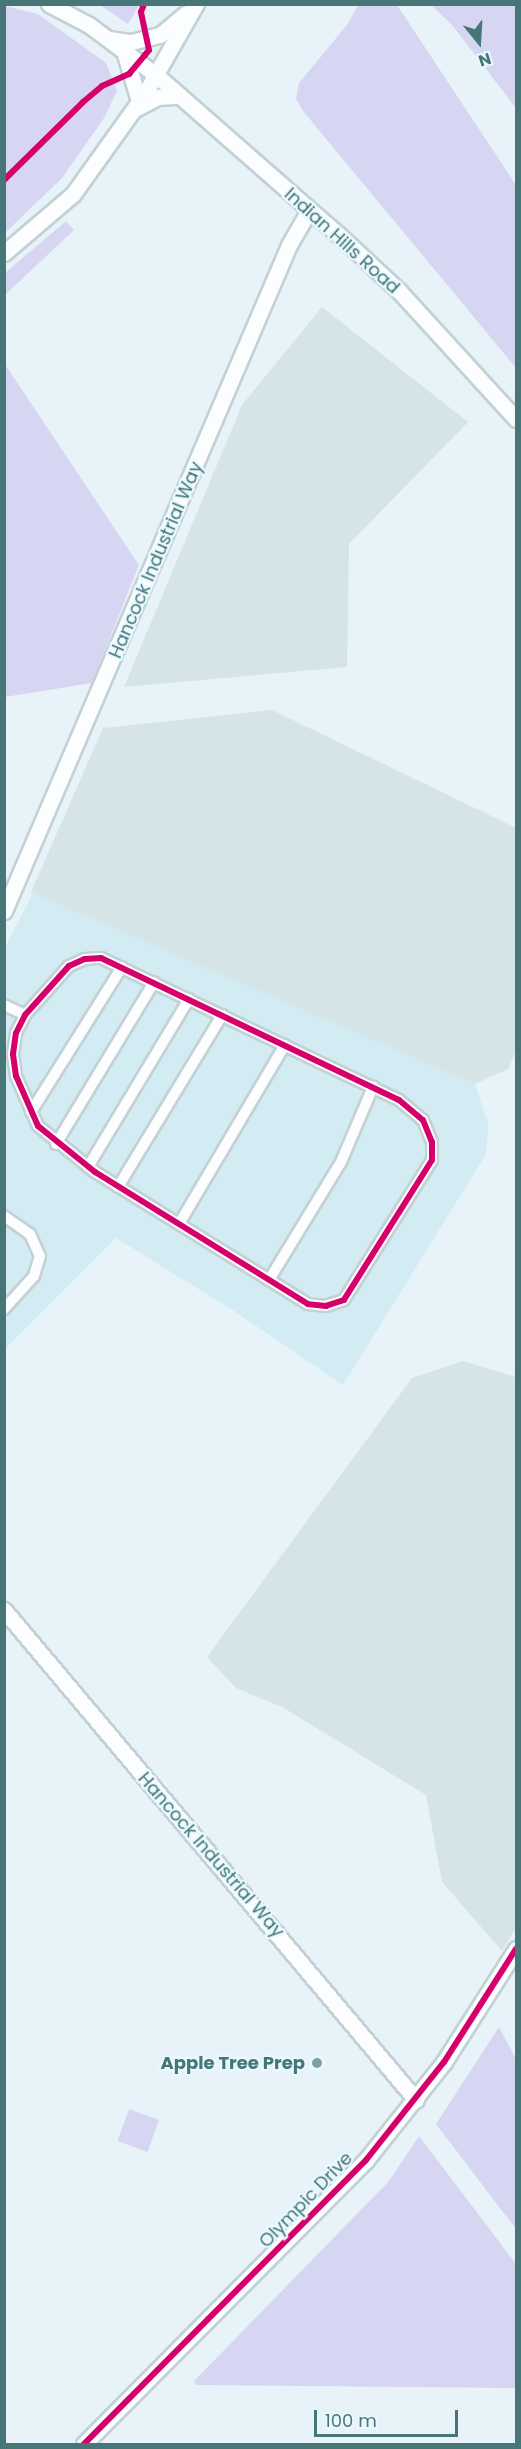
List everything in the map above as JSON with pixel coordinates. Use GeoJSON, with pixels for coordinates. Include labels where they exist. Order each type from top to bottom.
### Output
{"type":"FeatureCollection","features":[{"type":"Feature","properties":{"kind":"street","name":"Indian Hills Road"},"geometry":{"type":"LineString","coordinates":[[49,4],[108,39],[180,96],[399,291],[516,419]]}},
{"type":"Feature","properties":{"kind":"street"},"geometry":{"type":"LineString","coordinates":[[108,39],[131,42],[160,35],[196,4]]}},
{"type":"Feature","properties":{"kind":"street"},"geometry":{"type":"LineString","coordinates":[[4,253],[73,194],[136,106],[196,4]]}},
{"type":"Feature","properties":{"kind":"street"},"geometry":{"type":"LineString","coordinates":[[124,51],[136,106]]}},
{"type":"Feature","properties":{"kind":"street"},"geometry":{"type":"LineString","coordinates":[[136,106],[158,97],[180,96]]}},
{"type":"Feature","properties":{"kind":"street","name":"Hancock Industrial Way"},"geometry":{"type":"LineString","coordinates":[[4,911],[289,245],[309,211]]}},
{"type":"Feature","properties":{"kind":"street"},"geometry":{"type":"LineString","coordinates":[[101,958],[154,982],[373,1087],[418,1112],[429,1131],[432,1160],[344,1300],[314,1306],[269,1280],[87,1167],[56,1144],[31,1113],[16,1076],[13,1054],[16,1033],[25,1015],[76,962],[101,958]]}},
{"type":"Feature","properties":{"kind":"street"},"geometry":{"type":"LineString","coordinates":[[31,1113],[122,967]]}},
{"type":"Feature","properties":{"kind":"street"},"geometry":{"type":"LineString","coordinates":[[56,1144],[154,982]]}},
{"type":"Feature","properties":{"kind":"street"},"geometry":{"type":"LineString","coordinates":[[87,1167],[189,999]]}},
{"type":"Feature","properties":{"kind":"street"},"geometry":{"type":"LineString","coordinates":[[4,1005],[25,1015]]}},
{"type":"Feature","properties":{"kind":"street"},"geometry":{"type":"LineString","coordinates":[[118,1187],[222,1015]]}},
{"type":"Feature","properties":{"kind":"street"},"geometry":{"type":"LineString","coordinates":[[179,1224],[285,1045]]}},
{"type":"Feature","properties":{"kind":"street"},"geometry":{"type":"LineString","coordinates":[[269,1280],[332,1179],[373,1087]]}},
{"type":"Feature","properties":{"kind":"street"},"geometry":{"type":"LineString","coordinates":[[4,1215],[30,1234],[40,1256],[34,1276],[9,1297],[4,1309]]}},
{"type":"Feature","properties":{"kind":"street","name":"Hancock Industrial Way"},"geometry":{"type":"LineString","coordinates":[[4,1610],[416,2100]]}},
{"type":"Feature","properties":{"kind":"street","name":"Olympic Drive"},"geometry":{"type":"LineString","coordinates":[[84,2445],[338,2190],[416,2100],[516,1949]]}},
{"type":"Feature","properties":{"kind":"shaded area"},"geometry":{"type":"Polygon","coordinates":[[[100,5],[139,5],[128,24],[100,5]]]}},
{"type":"Feature","properties":{"kind":"shaded area"},"geometry":{"type":"Polygon","coordinates":[[[358,5],[397,5],[516,185],[516,368],[303,111],[296,99],[299,83],[347,25],[358,5]]]}},
{"type":"Feature","properties":{"kind":"shaded area"},"geometry":{"type":"Polygon","coordinates":[[[431,5],[516,5],[516,108],[452,25],[431,5]]]}},
{"type":"Feature","properties":{"kind":"shaded area"},"geometry":{"type":"Polygon","coordinates":[[[5,6],[38,14],[106,63],[117,91],[104,118],[62,178],[5,233],[5,6]]]}},
{"type":"Feature","properties":{"kind":"shaded area"},"geometry":{"type":"Polygon","coordinates":[[[66,221],[74,230],[5,295],[5,273],[66,221]]]}},
{"type":"Feature","properties":{"kind":"shaded area"},"geometry":{"type":"Polygon","coordinates":[[[322,307],[468,422],[349,544],[347,667],[124,687],[242,405],[322,307]]]}},
{"type":"Feature","properties":{"kind":"shaded area"},"geometry":{"type":"Polygon","coordinates":[[[4,363],[139,565],[92,683],[5,697],[4,363]]]}},
{"type":"Feature","properties":{"kind":"shaded area"},"geometry":{"type":"Polygon","coordinates":[[[272,710],[516,828],[516,1050],[508,1069],[475,1084],[31,892],[103,728],[272,710]]]}},
{"type":"Feature","properties":{"kind":"shaded area"},"geometry":{"type":"Polygon","coordinates":[[[34,891],[475,1084],[489,1127],[485,1156],[343,1385],[231,1309],[116,1238],[5,1349],[4,950],[34,891]]]}},
{"type":"Feature","properties":{"kind":"shaded area"},"geometry":{"type":"Polygon","coordinates":[[[463,1361],[516,1377],[516,1928],[502,1951],[442,1882],[426,1795],[284,1708],[236,1688],[207,1657],[412,1378],[463,1361]]]}},
{"type":"Feature","properties":{"kind":"shaded area"},"geometry":{"type":"Polygon","coordinates":[[[499,2027],[516,2059],[516,2229],[436,2124],[499,2027]]]}},
{"type":"Feature","properties":{"kind":"shaded area"},"geometry":{"type":"Polygon","coordinates":[[[129,2109],[159,2120],[147,2152],[117,2141],[129,2109]]]}},
{"type":"Feature","properties":{"kind":"shaded area"},"geometry":{"type":"Polygon","coordinates":[[[419,2136],[516,2264],[516,2388],[197,2385],[194,2381],[389,2181],[419,2136]]]}},
{"type":"Feature","properties":{"kind":"cycle path"},"geometry":{"type":"LineString","coordinates":[[4,180],[83,102],[102,86],[129,74],[149,50],[141,12],[144,4]]}},
{"type":"Feature","properties":{"kind":"cycle path"},"geometry":{"type":"LineString","coordinates":[[101,958],[399,1100],[423,1120],[432,1142],[432,1160],[344,1300],[326,1306],[308,1304],[95,1172],[38,1126],[16,1076],[13,1054],[16,1033],[25,1015],[69,966],[85,959],[101,958]]}},
{"type":"Feature","properties":{"kind":"cycle path"},"geometry":{"type":"LineString","coordinates":[[84,2444],[366,2160],[444,2062],[516,1949]]}},
{"type":"Feature","properties":{"kind":"place","name":"Apple Tree Prep"},"geometry":{"type":"Point","coordinates":[317,2063]}}]}
